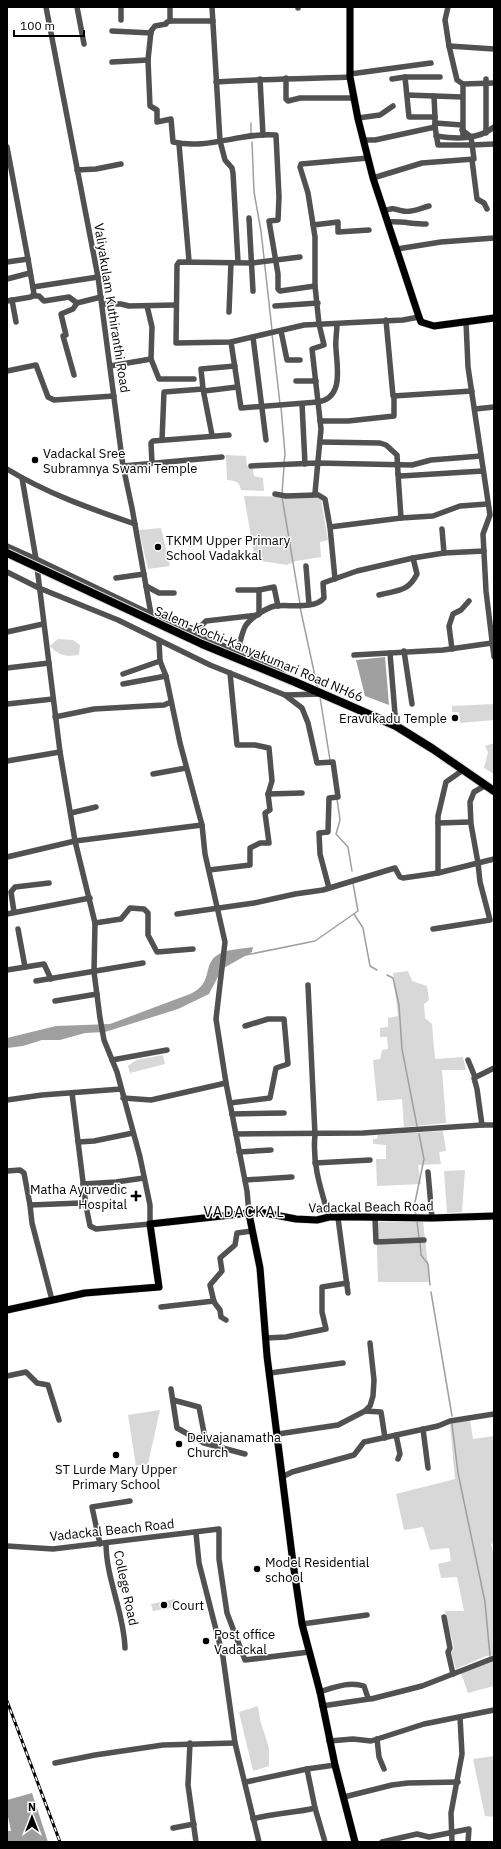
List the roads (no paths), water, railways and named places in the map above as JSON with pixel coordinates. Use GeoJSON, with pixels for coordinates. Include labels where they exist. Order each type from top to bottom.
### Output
{"type":"FeatureCollection","features":[{"type":"Feature","properties":{"kind":"highway","name":"Salem-Kochi-Kanyakumari Road NH66"},"geometry":{"type":"LineString","coordinates":[[7,553],[202,644],[295,682],[396,726],[494,791]]}},
{"type":"Feature","properties":{"kind":"main road"},"geometry":{"type":"LineString","coordinates":[[350,7],[350,76],[358,118],[373,178],[421,322],[434,326],[494,318]]}},
{"type":"Feature","properties":{"kind":"main road","name":"Vadackal Beach Road"},"geometry":{"type":"LineString","coordinates":[[150,1224],[259,1212],[296,1219],[317,1220],[329,1218],[432,1218],[494,1216]]}},
{"type":"Feature","properties":{"kind":"main road"},"geometry":{"type":"LineString","coordinates":[[249,1214],[260,1268],[266,1338],[282,1477],[302,1624],[319,1692],[329,1741],[355,1842]]}},
{"type":"Feature","properties":{"kind":"main road"},"geometry":{"type":"LineString","coordinates":[[7,1310],[85,1293],[159,1288],[150,1224]]}},
{"type":"Feature","properties":{"kind":"street","name":"Valiyakulam Kuthiranthi Road"},"geometry":{"type":"LineString","coordinates":[[46,7],[98,277],[123,466],[135,524],[150,614]]}},
{"type":"Feature","properties":{"kind":"street"},"geometry":{"type":"LineString","coordinates":[[77,7],[84,44]]}},
{"type":"Feature","properties":{"kind":"street"},"geometry":{"type":"LineString","coordinates":[[121,7],[121,20]]}},
{"type":"Feature","properties":{"kind":"street"},"geometry":{"type":"LineString","coordinates":[[170,7],[170,20]]}},
{"type":"Feature","properties":{"kind":"street"},"geometry":{"type":"LineString","coordinates":[[212,7],[220,141],[225,160],[232,168],[233,173],[238,262]]}},
{"type":"Feature","properties":{"kind":"street"},"geometry":{"type":"LineString","coordinates":[[448,7],[445,20],[448,46],[457,80],[463,84],[486,80],[494,83]]}},
{"type":"Feature","properties":{"kind":"street"},"geometry":{"type":"LineString","coordinates":[[213,21],[170,20],[164,25],[155,26],[150,33],[148,60],[150,106],[157,111],[157,122],[171,119],[173,142],[179,144],[194,145],[263,135],[276,136],[279,190],[278,220],[269,221],[278,290],[315,286]]}},
{"type":"Feature","properties":{"kind":"street"},"geometry":{"type":"LineString","coordinates":[[112,31],[150,33]]}},
{"type":"Feature","properties":{"kind":"street"},"geometry":{"type":"LineString","coordinates":[[448,46],[494,49]]}},
{"type":"Feature","properties":{"kind":"street"},"geometry":{"type":"LineString","coordinates":[[112,62],[148,60]]}},
{"type":"Feature","properties":{"kind":"street"},"geometry":{"type":"LineString","coordinates":[[216,82],[350,76],[431,63]]}},
{"type":"Feature","properties":{"kind":"street"},"geometry":{"type":"LineString","coordinates":[[405,77],[409,117],[435,117]]}},
{"type":"Feature","properties":{"kind":"street"},"geometry":{"type":"LineString","coordinates":[[392,79],[405,77],[440,77]]}},
{"type":"Feature","properties":{"kind":"street"},"geometry":{"type":"LineString","coordinates":[[286,78],[286,99],[288,101],[300,98],[354,98]]}},
{"type":"Feature","properties":{"kind":"street"},"geometry":{"type":"LineString","coordinates":[[260,79],[263,135]]}},
{"type":"Feature","properties":{"kind":"street"},"geometry":{"type":"LineString","coordinates":[[486,80],[486,133]]}},
{"type":"Feature","properties":{"kind":"street"},"geometry":{"type":"LineString","coordinates":[[462,137],[463,84]]}},
{"type":"Feature","properties":{"kind":"street"},"geometry":{"type":"LineString","coordinates":[[407,94],[462,96]]}},
{"type":"Feature","properties":{"kind":"street"},"geometry":{"type":"LineString","coordinates":[[434,96],[435,125],[438,145],[494,144]]}},
{"type":"Feature","properties":{"kind":"street"},"geometry":{"type":"LineString","coordinates":[[358,118],[380,115],[393,106]]}},
{"type":"Feature","properties":{"kind":"street"},"geometry":{"type":"LineString","coordinates":[[363,140],[375,140],[435,125],[462,127],[471,137],[475,156],[472,160],[477,199],[487,206],[487,209]]}},
{"type":"Feature","properties":{"kind":"street"},"geometry":{"type":"LineString","coordinates":[[436,136],[471,137],[486,133],[494,127]]}},
{"type":"Feature","properties":{"kind":"street"},"geometry":{"type":"LineString","coordinates":[[179,144],[190,261]]}},
{"type":"Feature","properties":{"kind":"street"},"geometry":{"type":"LineString","coordinates":[[7,146],[34,296]]}},
{"type":"Feature","properties":{"kind":"street"},"geometry":{"type":"LineString","coordinates":[[316,495],[320,421],[312,349],[324,345],[319,324],[318,303],[315,286],[315,237],[301,164],[368,158]]}},
{"type":"Feature","properties":{"kind":"street"},"geometry":{"type":"LineString","coordinates":[[373,178],[422,163],[472,160]]}},
{"type":"Feature","properties":{"kind":"street"},"geometry":{"type":"LineString","coordinates":[[77,170],[96,169],[121,164]]}},
{"type":"Feature","properties":{"kind":"street"},"geometry":{"type":"LineString","coordinates":[[384,211],[397,208],[403,211],[417,210],[429,206]]}},
{"type":"Feature","properties":{"kind":"street"},"geometry":{"type":"LineString","coordinates":[[249,218],[253,291]]}},
{"type":"Feature","properties":{"kind":"street"},"geometry":{"type":"LineString","coordinates":[[388,222],[400,221],[413,224],[426,224]]}},
{"type":"Feature","properties":{"kind":"street"},"geometry":{"type":"LineString","coordinates":[[313,225],[338,222],[338,232],[369,230]]}},
{"type":"Feature","properties":{"kind":"street"},"geometry":{"type":"LineString","coordinates":[[397,249],[441,242],[494,238]]}},
{"type":"Feature","properties":{"kind":"street"},"geometry":{"type":"LineString","coordinates":[[300,257],[231,263],[181,261],[177,265],[176,343],[231,342],[304,325],[403,320],[419,317]]}},
{"type":"Feature","properties":{"kind":"street"},"geometry":{"type":"LineString","coordinates":[[7,262],[28,259]]}},
{"type":"Feature","properties":{"kind":"street"},"geometry":{"type":"LineString","coordinates":[[229,312],[231,263]]}},
{"type":"Feature","properties":{"kind":"street"},"geometry":{"type":"LineString","coordinates":[[7,279],[30,273]]}},
{"type":"Feature","properties":{"kind":"street"},"geometry":{"type":"LineString","coordinates":[[33,287],[98,277]]}},
{"type":"Feature","properties":{"kind":"street"},"geometry":{"type":"LineString","coordinates":[[16,322],[10,300],[39,296],[44,301],[69,298],[77,303],[101,297]]}},
{"type":"Feature","properties":{"kind":"street"},"geometry":{"type":"LineString","coordinates":[[74,375],[64,336],[61,314],[73,310],[77,303]]}},
{"type":"Feature","properties":{"kind":"street"},"geometry":{"type":"LineString","coordinates":[[275,306],[318,303]]}},
{"type":"Feature","properties":{"kind":"street"},"geometry":{"type":"LineString","coordinates":[[102,304],[147,306],[176,305]]}},
{"type":"Feature","properties":{"kind":"street"},"geometry":{"type":"LineString","coordinates":[[147,306],[152,327],[151,359],[159,379],[194,379]]}},
{"type":"Feature","properties":{"kind":"street"},"geometry":{"type":"LineString","coordinates":[[320,421],[348,421],[394,416],[394,397],[392,395],[386,320]]}},
{"type":"Feature","properties":{"kind":"street"},"geometry":{"type":"LineString","coordinates":[[466,322],[468,367],[483,471],[490,507],[489,518],[483,534],[486,591],[494,657]]}},
{"type":"Feature","properties":{"kind":"street"},"geometry":{"type":"LineString","coordinates":[[231,342],[241,408],[280,406],[325,401],[332,396],[338,376],[336,350],[337,324]]}},
{"type":"Feature","properties":{"kind":"street"},"geometry":{"type":"LineString","coordinates":[[275,332],[287,359],[300,360]]}},
{"type":"Feature","properties":{"kind":"street"},"geometry":{"type":"LineString","coordinates":[[253,337],[266,440]]}},
{"type":"Feature","properties":{"kind":"street"},"geometry":{"type":"LineString","coordinates":[[110,366],[151,359]]}},
{"type":"Feature","properties":{"kind":"street"},"geometry":{"type":"LineString","coordinates":[[7,371],[36,365],[48,397],[54,400],[114,396]]}},
{"type":"Feature","properties":{"kind":"street"},"geometry":{"type":"LineString","coordinates":[[212,435],[202,369],[235,366]]}},
{"type":"Feature","properties":{"kind":"street"},"geometry":{"type":"LineString","coordinates":[[296,381],[316,381]]}},
{"type":"Feature","properties":{"kind":"street"},"geometry":{"type":"LineString","coordinates":[[162,440],[164,392],[204,390],[237,386]]}},
{"type":"Feature","properties":{"kind":"street"},"geometry":{"type":"LineString","coordinates":[[394,397],[472,390]]}},
{"type":"Feature","properties":{"kind":"street"},"geometry":{"type":"LineString","coordinates":[[302,404],[305,464]]}},
{"type":"Feature","properties":{"kind":"street"},"geometry":{"type":"LineString","coordinates":[[475,409],[494,407]]}},
{"type":"Feature","properties":{"kind":"street"},"geometry":{"type":"LineString","coordinates":[[152,463],[151,443],[153,441],[212,435],[229,435]]}},
{"type":"Feature","properties":{"kind":"street"},"geometry":{"type":"LineString","coordinates":[[320,442],[383,444],[393,453],[396,453],[401,518]]}},
{"type":"Feature","properties":{"kind":"street"},"geometry":{"type":"LineString","coordinates":[[251,466],[286,466],[317,463],[412,465],[431,460],[482,456]]}},
{"type":"Feature","properties":{"kind":"street"},"geometry":{"type":"LineString","coordinates":[[123,466],[222,457]]}},
{"type":"Feature","properties":{"kind":"street"},"geometry":{"type":"LineString","coordinates":[[7,469],[22,478],[71,501],[135,524]]}},
{"type":"Feature","properties":{"kind":"street"},"geometry":{"type":"LineString","coordinates":[[398,474],[401,476],[483,471]]}},
{"type":"Feature","properties":{"kind":"street"},"geometry":{"type":"LineString","coordinates":[[22,478],[36,559],[60,752],[75,841],[95,923],[94,972],[100,1018],[104,1040],[121,1089],[144,1178],[150,1205],[150,1224],[96,1229],[90,1226],[83,1184],[72,1093]]}},
{"type":"Feature","properties":{"kind":"street"},"geometry":{"type":"LineString","coordinates":[[276,494],[316,495],[325,499],[330,527],[335,579]]}},
{"type":"Feature","properties":{"kind":"street"},"geometry":{"type":"LineString","coordinates":[[330,527],[401,518],[433,516],[460,506],[490,507]]}},
{"type":"Feature","properties":{"kind":"street"},"geometry":{"type":"LineString","coordinates":[[442,529],[444,553]]}},
{"type":"Feature","properties":{"kind":"street"},"geometry":{"type":"LineString","coordinates":[[7,546],[150,614],[270,666],[295,682]]}},
{"type":"Feature","properties":{"kind":"street"},"geometry":{"type":"LineString","coordinates":[[237,652],[246,625],[259,614],[266,609],[278,606],[306,605],[322,601],[324,598],[323,583],[357,571],[413,558],[444,553],[484,551]]}},
{"type":"Feature","properties":{"kind":"street"},"geometry":{"type":"LineString","coordinates":[[379,595],[400,590],[412,585],[417,574],[413,558]]}},
{"type":"Feature","properties":{"kind":"street"},"geometry":{"type":"LineString","coordinates":[[306,566],[306,605]]}},
{"type":"Feature","properties":{"kind":"street"},"geometry":{"type":"LineString","coordinates":[[7,572],[39,588],[118,620],[158,641],[285,695],[302,708],[308,723],[310,740],[316,763],[333,762],[338,797],[329,798],[328,832],[319,833],[320,854],[329,888]]}},
{"type":"Feature","properties":{"kind":"street"},"geometry":{"type":"LineString","coordinates":[[116,578],[144,574]]}},
{"type":"Feature","properties":{"kind":"street"},"geometry":{"type":"LineString","coordinates":[[146,586],[159,593],[174,593]]}},
{"type":"Feature","properties":{"kind":"street"},"geometry":{"type":"LineString","coordinates":[[238,590],[258,590],[274,587],[278,606]]}},
{"type":"Feature","properties":{"kind":"street"},"geometry":{"type":"LineString","coordinates":[[258,590],[259,614]]}},
{"type":"Feature","properties":{"kind":"street"},"geometry":{"type":"LineString","coordinates":[[452,649],[449,626],[453,614],[461,610],[469,601]]}},
{"type":"Feature","properties":{"kind":"street"},"geometry":{"type":"LineString","coordinates":[[194,633],[206,621],[259,614]]}},
{"type":"Feature","properties":{"kind":"street"},"geometry":{"type":"LineString","coordinates":[[7,632],[43,624]]}},
{"type":"Feature","properties":{"kind":"street"},"geometry":{"type":"LineString","coordinates":[[158,641],[160,661],[166,676],[186,768],[202,825],[209,870],[225,942],[216,1019],[226,1083],[245,1180],[249,1214]]}},
{"type":"Feature","properties":{"kind":"street"},"geometry":{"type":"LineString","coordinates":[[354,656],[404,651],[452,649],[492,643]]}},
{"type":"Feature","properties":{"kind":"street"},"geometry":{"type":"LineString","coordinates":[[404,651],[412,704]]}},
{"type":"Feature","properties":{"kind":"street"},"geometry":{"type":"LineString","coordinates":[[390,653],[396,726]]}},
{"type":"Feature","properties":{"kind":"street"},"geometry":{"type":"LineString","coordinates":[[123,674],[160,661]]}},
{"type":"Feature","properties":{"kind":"street"},"geometry":{"type":"LineString","coordinates":[[7,668],[49,663]]}},
{"type":"Feature","properties":{"kind":"street"},"geometry":{"type":"LineString","coordinates":[[209,870],[250,864],[250,848],[260,844],[269,843],[265,813],[270,810],[268,794],[272,781],[269,748],[255,745],[237,745],[230,672]]}},
{"type":"Feature","properties":{"kind":"street"},"geometry":{"type":"LineString","coordinates":[[123,684],[166,676]]}},
{"type":"Feature","properties":{"kind":"street"},"geometry":{"type":"LineString","coordinates":[[285,695],[295,696],[322,694]]}},
{"type":"Feature","properties":{"kind":"street"},"geometry":{"type":"LineString","coordinates":[[7,704],[53,699]]}},
{"type":"Feature","properties":{"kind":"street"},"geometry":{"type":"LineString","coordinates":[[55,717],[94,710],[164,705],[171,702]]}},
{"type":"Feature","properties":{"kind":"street"},"geometry":{"type":"LineString","coordinates":[[7,761],[60,752]]}},
{"type":"Feature","properties":{"kind":"street"},"geometry":{"type":"LineString","coordinates":[[153,774],[186,768]]}},
{"type":"Feature","properties":{"kind":"street"},"geometry":{"type":"LineString","coordinates":[[438,873],[438,816],[446,782],[463,770]]}},
{"type":"Feature","properties":{"kind":"street"},"geometry":{"type":"LineString","coordinates":[[433,929],[492,920],[480,882],[470,822],[471,796],[474,792],[486,785]]}},
{"type":"Feature","properties":{"kind":"street"},"geometry":{"type":"LineString","coordinates":[[268,794],[302,793]]}},
{"type":"Feature","properties":{"kind":"street"},"geometry":{"type":"LineString","coordinates":[[71,813],[96,807]]}},
{"type":"Feature","properties":{"kind":"street"},"geometry":{"type":"LineString","coordinates":[[438,823],[470,822]]}},
{"type":"Feature","properties":{"kind":"street"},"geometry":{"type":"LineString","coordinates":[[7,857],[75,841],[202,825]]}},
{"type":"Feature","properties":{"kind":"street"},"geometry":{"type":"LineString","coordinates":[[177,914],[254,903],[329,888],[395,868],[400,877],[403,878],[438,873],[494,859]]}},
{"type":"Feature","properties":{"kind":"street"},"geometry":{"type":"LineString","coordinates":[[14,912],[11,892],[15,887],[49,883]]}},
{"type":"Feature","properties":{"kind":"street"},"geometry":{"type":"LineString","coordinates":[[7,914],[90,898]]}},
{"type":"Feature","properties":{"kind":"street"},"geometry":{"type":"LineString","coordinates":[[95,923],[121,919],[130,908],[144,909],[148,913],[148,935],[157,952],[193,949]]}},
{"type":"Feature","properties":{"kind":"street"},"geometry":{"type":"LineString","coordinates":[[18,929],[25,967]]}},
{"type":"Feature","properties":{"kind":"street"},"geometry":{"type":"LineString","coordinates":[[36,981],[143,963]]}},
{"type":"Feature","properties":{"kind":"street"},"geometry":{"type":"LineString","coordinates":[[7,970],[44,964],[51,979]]}},
{"type":"Feature","properties":{"kind":"street"},"geometry":{"type":"LineString","coordinates":[[308,985],[315,1135],[313,1150],[329,1218]]}},
{"type":"Feature","properties":{"kind":"street"},"geometry":{"type":"LineString","coordinates":[[55,1001],[96,994]]}},
{"type":"Feature","properties":{"kind":"street"},"geometry":{"type":"LineString","coordinates":[[230,1103],[270,1098],[276,1068],[288,1064],[284,1019],[268,1019],[245,1026]]}},
{"type":"Feature","properties":{"kind":"street"},"geometry":{"type":"LineString","coordinates":[[112,1060],[167,1050]]}},
{"type":"Feature","properties":{"kind":"street"},"geometry":{"type":"LineString","coordinates":[[468,1060],[478,1089],[482,1125]]}},
{"type":"Feature","properties":{"kind":"street"},"geometry":{"type":"LineString","coordinates":[[475,1077],[494,1068]]}},
{"type":"Feature","properties":{"kind":"street"},"geometry":{"type":"LineString","coordinates":[[123,1098],[151,1100],[226,1083]]}},
{"type":"Feature","properties":{"kind":"street"},"geometry":{"type":"LineString","coordinates":[[7,1100],[121,1089]]}},
{"type":"Feature","properties":{"kind":"street"},"geometry":{"type":"LineString","coordinates":[[232,1114],[284,1113]]}},
{"type":"Feature","properties":{"kind":"street"},"geometry":{"type":"LineString","coordinates":[[236,1134],[315,1135],[494,1125]]}},
{"type":"Feature","properties":{"kind":"street"},"geometry":{"type":"LineString","coordinates":[[78,1142],[94,1141],[133,1133]]}},
{"type":"Feature","properties":{"kind":"street"},"geometry":{"type":"LineString","coordinates":[[239,1152],[271,1150]]}},
{"type":"Feature","properties":{"kind":"street"},"geometry":{"type":"LineString","coordinates":[[315,1163],[370,1160]]}},
{"type":"Feature","properties":{"kind":"street"},"geometry":{"type":"LineString","coordinates":[[7,1171],[20,1170],[24,1173],[32,1223],[52,1300]]}},
{"type":"Feature","properties":{"kind":"street"},"geometry":{"type":"LineString","coordinates":[[428,1172],[432,1218]]}},
{"type":"Feature","properties":{"kind":"street"},"geometry":{"type":"LineString","coordinates":[[245,1180],[292,1177]]}},
{"type":"Feature","properties":{"kind":"street"},"geometry":{"type":"LineString","coordinates":[[83,1184],[116,1182],[144,1178]]}},
{"type":"Feature","properties":{"kind":"street"},"geometry":{"type":"LineString","coordinates":[[30,1205],[81,1203],[86,1206]]}},
{"type":"Feature","properties":{"kind":"street"},"geometry":{"type":"LineString","coordinates":[[338,1218],[348,1293]]}},
{"type":"Feature","properties":{"kind":"street"},"geometry":{"type":"LineString","coordinates":[[375,1218],[376,1242],[421,1240]]}},
{"type":"Feature","properties":{"kind":"street"},"geometry":{"type":"LineString","coordinates":[[226,1320],[221,1317],[214,1301],[210,1285],[222,1271],[220,1258],[235,1245],[237,1233],[252,1230]]}},
{"type":"Feature","properties":{"kind":"street"},"geometry":{"type":"LineString","coordinates":[[266,1338],[286,1337],[326,1329],[322,1312],[322,1287],[347,1283]]}},
{"type":"Feature","properties":{"kind":"street"},"geometry":{"type":"LineString","coordinates":[[161,1307],[214,1301]]}},
{"type":"Feature","properties":{"kind":"street"},"geometry":{"type":"LineString","coordinates":[[278,1434],[338,1425],[365,1411],[370,1406],[373,1396],[374,1371],[370,1343]]}},
{"type":"Feature","properties":{"kind":"street"},"geometry":{"type":"LineString","coordinates":[[270,1373],[342,1363]]}},
{"type":"Feature","properties":{"kind":"street"},"geometry":{"type":"LineString","coordinates":[[7,1376],[26,1372],[37,1383],[48,1385],[59,1420]]}},
{"type":"Feature","properties":{"kind":"street"},"geometry":{"type":"LineString","coordinates":[[171,1389],[177,1428],[206,1443],[245,1454]]}},
{"type":"Feature","properties":{"kind":"street"},"geometry":{"type":"LineString","coordinates":[[173,1400],[199,1407],[206,1443]]}},
{"type":"Feature","properties":{"kind":"street"},"geometry":{"type":"LineString","coordinates":[[365,1411],[382,1412],[385,1438]]}},
{"type":"Feature","properties":{"kind":"street"},"geometry":{"type":"LineString","coordinates":[[282,1477],[292,1472],[354,1455],[364,1442],[438,1426],[450,1421],[494,1414]]}},
{"type":"Feature","properties":{"kind":"street"},"geometry":{"type":"LineString","coordinates":[[423,1429],[428,1468]]}},
{"type":"Feature","properties":{"kind":"street"},"geometry":{"type":"LineString","coordinates":[[396,1436],[400,1454],[398,1459]]}},
{"type":"Feature","properties":{"kind":"street","name":"College Road"},"geometry":{"type":"LineString","coordinates":[[125,1648],[125,1638],[103,1543],[92,1507],[130,1500]]}},
{"type":"Feature","properties":{"kind":"street","name":"Vadackal Beach Road"},"geometry":{"type":"LineString","coordinates":[[7,1546],[53,1549],[196,1533],[219,1529],[219,1559],[227,1613],[245,1660],[309,1652]]}},
{"type":"Feature","properties":{"kind":"street"},"geometry":{"type":"LineString","coordinates":[[196,1533],[199,1563],[223,1657],[235,1743],[246,1782],[259,1842]]}},
{"type":"Feature","properties":{"kind":"street"},"geometry":{"type":"LineString","coordinates":[[302,1624],[367,1615]]}},
{"type":"Feature","properties":{"kind":"street"},"geometry":{"type":"LineString","coordinates":[[444,1617],[450,1648],[448,1652],[453,1674]]}},
{"type":"Feature","properties":{"kind":"street"},"geometry":{"type":"LineString","coordinates":[[322,1706],[369,1699],[422,1686],[494,1658]]}},
{"type":"Feature","properties":{"kind":"street"},"geometry":{"type":"LineString","coordinates":[[319,1692],[346,1684],[358,1684],[364,1686],[369,1699]]}},
{"type":"Feature","properties":{"kind":"street"},"geometry":{"type":"LineString","coordinates":[[329,1741],[353,1739],[366,1741],[377,1739],[411,1728],[494,1710]]}},
{"type":"Feature","properties":{"kind":"street"},"geometry":{"type":"LineString","coordinates":[[452,1842],[451,1813],[462,1754],[460,1717]]}},
{"type":"Feature","properties":{"kind":"street"},"geometry":{"type":"LineString","coordinates":[[377,1739],[379,1757],[384,1769]]}},
{"type":"Feature","properties":{"kind":"street"},"geometry":{"type":"LineString","coordinates":[[55,1764],[140,1748],[190,1743],[235,1743]]}},
{"type":"Feature","properties":{"kind":"street"},"geometry":{"type":"LineString","coordinates":[[190,1743],[188,1785],[196,1842]]}},
{"type":"Feature","properties":{"kind":"street"},"geometry":{"type":"LineString","coordinates":[[246,1782],[307,1769],[335,1765]]}},
{"type":"Feature","properties":{"kind":"street"},"geometry":{"type":"LineString","coordinates":[[307,1769],[325,1842]]}},
{"type":"Feature","properties":{"kind":"street"},"geometry":{"type":"LineString","coordinates":[[344,1797],[402,1783],[425,1781],[458,1782]]}},
{"type":"Feature","properties":{"kind":"street"},"geometry":{"type":"LineString","coordinates":[[253,1819],[274,1814],[304,1811],[316,1808]]}},
{"type":"Feature","properties":{"kind":"street"},"geometry":{"type":"LineString","coordinates":[[173,1828],[194,1824]]}},
{"type":"Feature","properties":{"kind":"street"},"geometry":{"type":"LineString","coordinates":[[382,1842],[417,1834],[429,1837],[469,1829],[468,1842]]}},
{"type":"Feature","properties":{"kind":"waterway"},"geometry":{"type":"LineString","coordinates":[[251,123],[251,135]]}},
{"type":"Feature","properties":{"kind":"waterway"},"geometry":{"type":"LineString","coordinates":[[252,142],[254,192],[261,231],[272,330]]}},
{"type":"Feature","properties":{"kind":"waterway"},"geometry":{"type":"LineString","coordinates":[[272,334],[280,404]]}},
{"type":"Feature","properties":{"kind":"waterway"},"geometry":{"type":"LineString","coordinates":[[281,407],[285,454],[284,463]]}},
{"type":"Feature","properties":{"kind":"waterway"},"geometry":{"type":"LineString","coordinates":[[282,493],[284,467]]}},
{"type":"Feature","properties":{"kind":"waterway"},"geometry":{"type":"LineString","coordinates":[[282,497],[300,604]]}},
{"type":"Feature","properties":{"kind":"waterway"},"geometry":{"type":"LineString","coordinates":[[300,607],[318,690]]}},
{"type":"Feature","properties":{"kind":"waterway"},"geometry":{"type":"LineString","coordinates":[[320,697],[330,760]]}},
{"type":"Feature","properties":{"kind":"waterway"},"geometry":{"type":"LineString","coordinates":[[337,799],[340,820],[336,834],[348,847],[352,871]]}},
{"type":"Feature","properties":{"kind":"waterway"},"geometry":{"type":"LineString","coordinates":[[246,955],[315,941],[358,911],[353,883]]}},
{"type":"Feature","properties":{"kind":"waterway"},"geometry":{"type":"LineString","coordinates":[[354,914],[363,928],[370,966],[377,970]]}},
{"type":"Feature","properties":{"kind":"waterway"},"geometry":{"type":"LineString","coordinates":[[387,975],[393,978],[399,1005],[402,1049],[417,1126]]}},
{"type":"Feature","properties":{"kind":"waterway"},"geometry":{"type":"LineString","coordinates":[[416,1215],[414,1207],[424,1159],[419,1134]]}},
{"type":"Feature","properties":{"kind":"waterway"},"geometry":{"type":"LineString","coordinates":[[417,1222],[419,1238]]}},
{"type":"Feature","properties":{"kind":"waterway"},"geometry":{"type":"LineString","coordinates":[[420,1242],[421,1255],[428,1264],[430,1285]]}},
{"type":"Feature","properties":{"kind":"waterway"},"geometry":{"type":"LineString","coordinates":[[431,1292],[452,1416]]}},
{"type":"Feature","properties":{"kind":"waterway"},"geometry":{"type":"LineString","coordinates":[[452,1424],[458,1473],[485,1602],[490,1656]]}},
{"type":"Feature","properties":{"kind":"railway"},"geometry":{"type":"LineString","coordinates":[[7,1701],[60,1842]]}},
{"type":"Feature","properties":{"kind":"place","name":"Vadackal Sree Subramnya Swami Temple"},"geometry":{"type":"Point","coordinates":[35,460]}},
{"type":"Feature","properties":{"kind":"place","name":"TKMM Upper Primary School Vadakkal"},"geometry":{"type":"Point","coordinates":[158,547]}},
{"type":"Feature","properties":{"kind":"place","name":"Eravukadu Temple"},"geometry":{"type":"Point","coordinates":[455,718]}},
{"type":"Feature","properties":{"kind":"place","name":"Matha Ayurvedic Hospital"},"geometry":{"type":"Point","coordinates":[136,1196]}},
{"type":"Feature","properties":{"kind":"place","name":"Deivajanamatha Church"},"geometry":{"type":"Point","coordinates":[179,1444]}},
{"type":"Feature","properties":{"kind":"place","name":"ST Lurde Mary Upper Primary School"},"geometry":{"type":"Point","coordinates":[116,1455]}},
{"type":"Feature","properties":{"kind":"place","name":"Model Residential school"},"geometry":{"type":"Point","coordinates":[257,1569]}},
{"type":"Feature","properties":{"kind":"place","name":"Court"},"geometry":{"type":"Point","coordinates":[164,1605]}},
{"type":"Feature","properties":{"kind":"place","name":"Post office Vadackal"},"geometry":{"type":"Point","coordinates":[206,1641]}},
{"type":"Feature","properties":{"kind":"district","name":"VADACKAL"},"geometry":{"type":"Point","coordinates":[244,1211]}}]}
